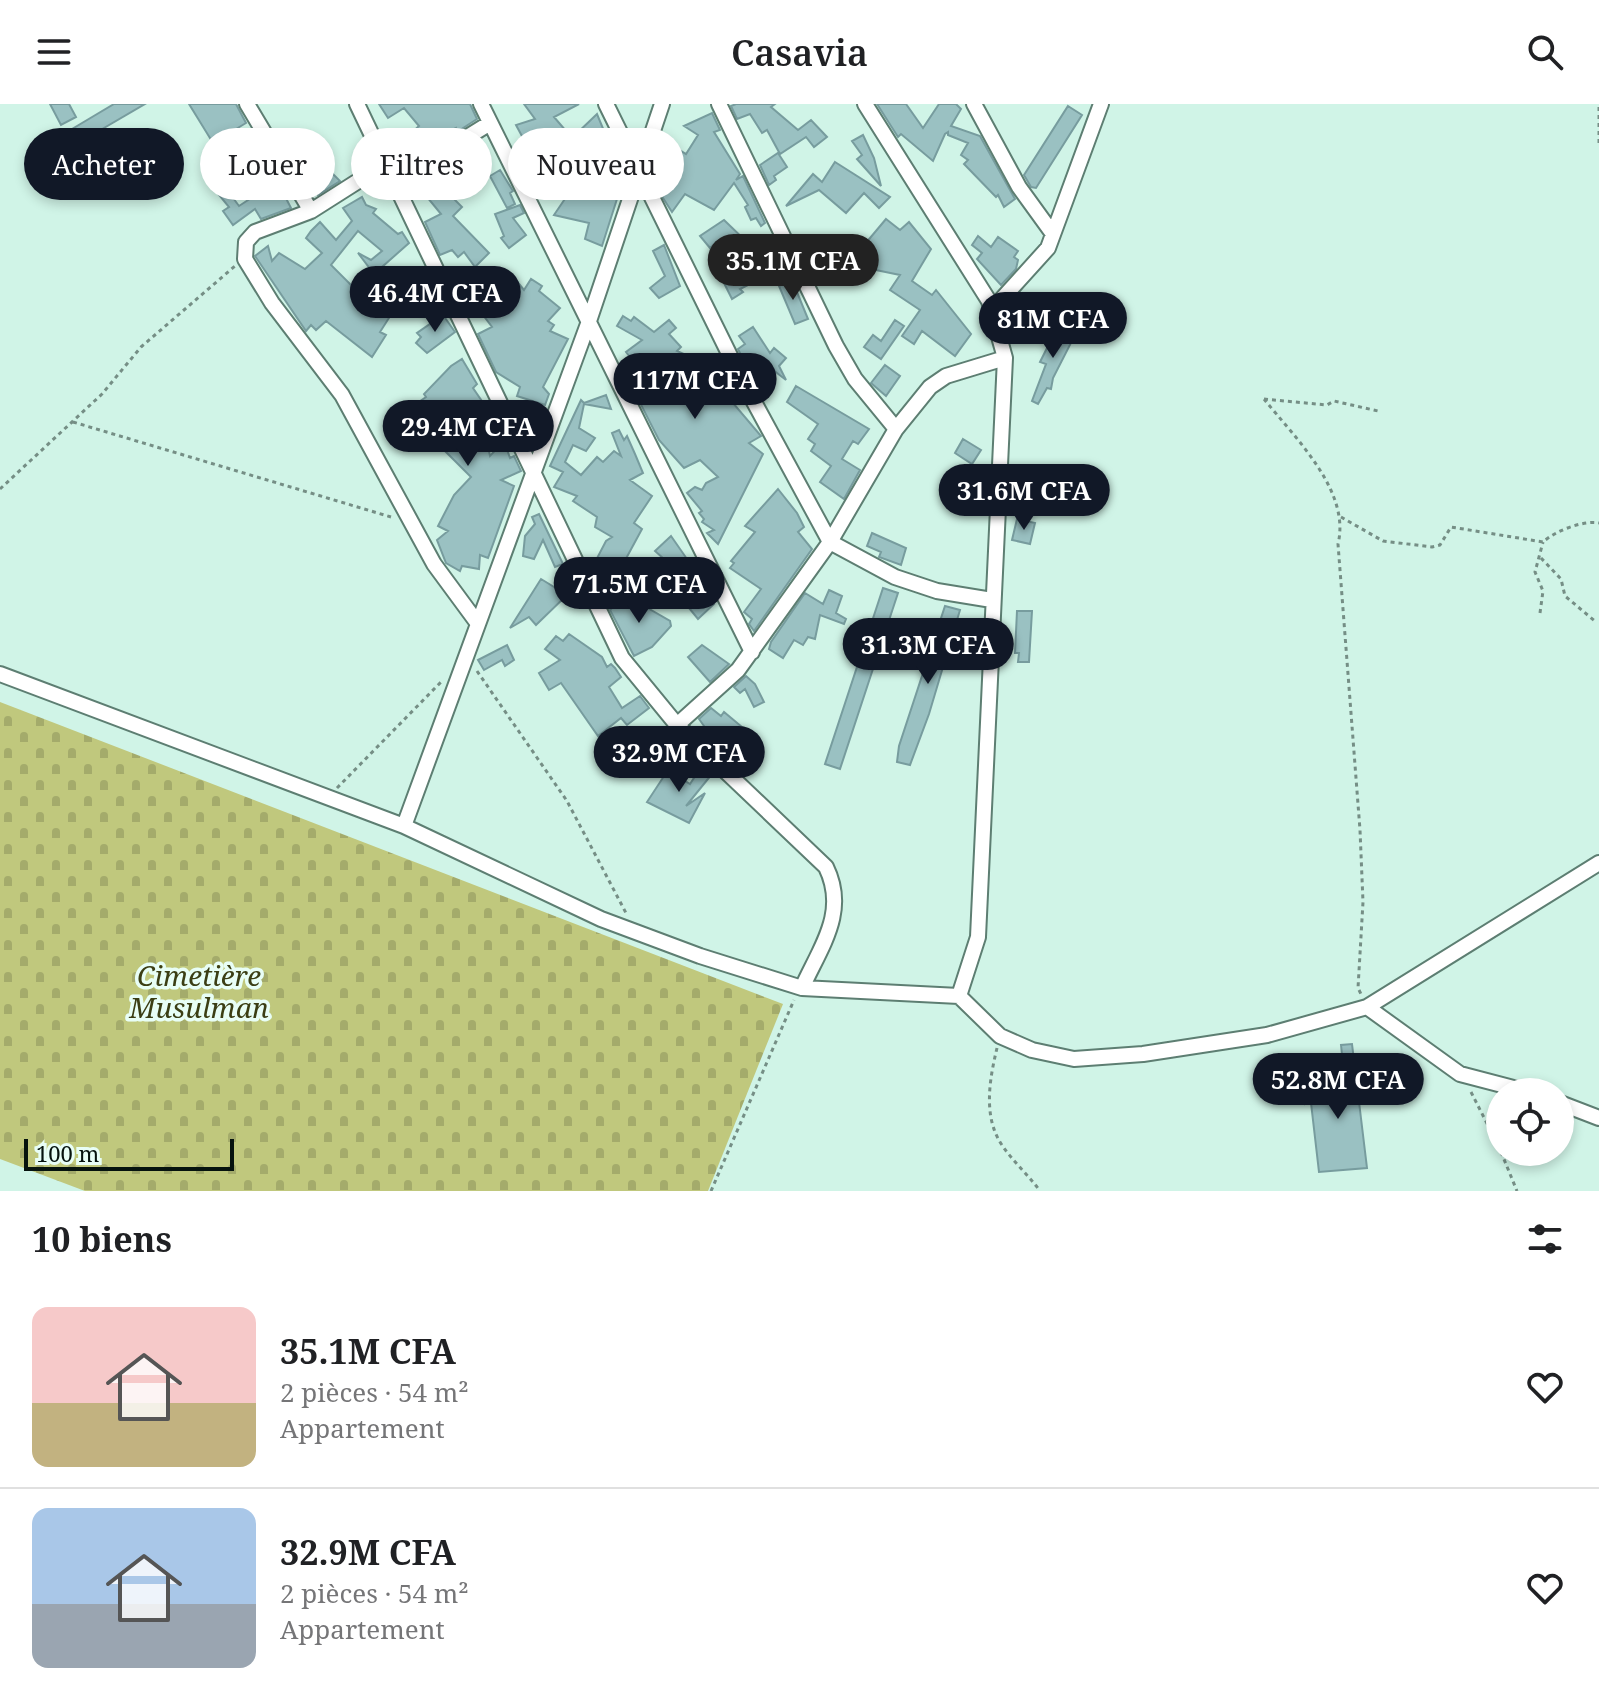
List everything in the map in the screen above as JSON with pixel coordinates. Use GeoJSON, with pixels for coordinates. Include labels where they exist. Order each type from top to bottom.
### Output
{"type":"FeatureCollection","features":[{"type":"Feature","properties":{"kind":"street"},"geometry":{"type":"LineString","coordinates":[[247,104],[311,211]]}},
{"type":"Feature","properties":{"kind":"street"},"geometry":{"type":"LineString","coordinates":[[357,104],[368,128]]}},
{"type":"Feature","properties":{"kind":"street"},"geometry":{"type":"LineString","coordinates":[[481,104],[752,652]]}},
{"type":"Feature","properties":{"kind":"street"},"geometry":{"type":"LineString","coordinates":[[606,104],[617,128]]}},
{"type":"Feature","properties":{"kind":"street"},"geometry":{"type":"LineString","coordinates":[[654,128],[662,104]]}},
{"type":"Feature","properties":{"kind":"street"},"geometry":{"type":"LineString","coordinates":[[719,104],[836,346],[855,379],[896,429]]}},
{"type":"Feature","properties":{"kind":"street"},"geometry":{"type":"LineString","coordinates":[[865,104],[992,310],[1005,358],[978,937],[959,996]]}},
{"type":"Feature","properties":{"kind":"street"},"geometry":{"type":"LineString","coordinates":[[974,104],[1019,187],[1053,234]]}},
{"type":"Feature","properties":{"kind":"street"},"geometry":{"type":"LineString","coordinates":[[992,310],[1040,258],[1053,234],[1101,104]]}},
{"type":"Feature","properties":{"kind":"street"},"geometry":{"type":"LineString","coordinates":[[482,128],[490,123]]}},
{"type":"Feature","properties":{"kind":"street"},"geometry":{"type":"LineString","coordinates":[[351,186],[311,211],[255,232],[246,242],[245,259],[272,303],[342,395],[434,564],[476,621]]}},
{"type":"Feature","properties":{"kind":"street"},"geometry":{"type":"LineString","coordinates":[[403,200],[531,473],[622,658],[677,725],[826,867],[836,887],[837,909],[802,988]]}},
{"type":"Feature","properties":{"kind":"street"},"geometry":{"type":"LineString","coordinates":[[404,826],[476,621],[588,324],[629,200]]}},
{"type":"Feature","properties":{"kind":"street"},"geometry":{"type":"LineString","coordinates":[[652,200],[741,378],[830,542],[895,577],[937,591],[992,600]]}},
{"type":"Feature","properties":{"kind":"street"},"geometry":{"type":"LineString","coordinates":[[677,725],[727,683],[752,652],[830,542],[896,429],[930,387],[946,376],[1005,358]]}},
{"type":"Feature","properties":{"kind":"street"},"geometry":{"type":"LineString","coordinates":[[0,674],[404,826],[530,888],[637,933],[802,988],[959,996],[1000,1036],[1032,1050],[1074,1059],[1143,1054],[1267,1035],[1367,1007],[1599,863]]}},
{"type":"Feature","properties":{"kind":"street"},"geometry":{"type":"LineString","coordinates":[[1367,1007],[1460,1074],[1486,1081]]}},
{"type":"Feature","properties":{"kind":"street"},"geometry":{"type":"LineString","coordinates":[[1574,1108],[1599,1118]]}},
{"type":"Feature","properties":{"kind":"path"},"geometry":{"type":"LineString","coordinates":[[1599,107],[1599,146]]}},
{"type":"Feature","properties":{"kind":"path"},"geometry":{"type":"LineString","coordinates":[[0,489],[73,422],[141,347],[245,259]]}},
{"type":"Feature","properties":{"kind":"path"},"geometry":{"type":"LineString","coordinates":[[1367,1007],[1358,988],[1363,891],[1338,544],[1341,517],[1337,503],[1319,472],[1264,399],[1327,405],[1334,401],[1378,411]]}},
{"type":"Feature","properties":{"kind":"path"},"geometry":{"type":"LineString","coordinates":[[73,422],[410,523]]}},
{"type":"Feature","properties":{"kind":"path"},"geometry":{"type":"LineString","coordinates":[[1341,517],[1373,538],[1403,544],[1440,545],[1446,530],[1456,527],[1543,542]]}},
{"type":"Feature","properties":{"kind":"path"},"geometry":{"type":"LineString","coordinates":[[1540,613],[1543,591],[1535,572],[1543,542],[1552,533],[1591,521],[1599,523]]}},
{"type":"Feature","properties":{"kind":"path"},"geometry":{"type":"LineString","coordinates":[[1541,558],[1561,579],[1565,596],[1596,622]]}},
{"type":"Feature","properties":{"kind":"path"},"geometry":{"type":"LineString","coordinates":[[328,797],[464,657],[567,801],[637,933]]}},
{"type":"Feature","properties":{"kind":"path"},"geometry":{"type":"LineString","coordinates":[[711,1191],[786,1013],[802,988]]}},
{"type":"Feature","properties":{"kind":"path"},"geometry":{"type":"LineString","coordinates":[[1000,1036],[989,1081],[994,1124],[1000,1142],[1040,1191]]}},
{"type":"Feature","properties":{"kind":"path"},"geometry":{"type":"LineString","coordinates":[[1460,1074],[1486,1123]]}},
{"type":"Feature","properties":{"kind":"path"},"geometry":{"type":"LineString","coordinates":[[1507,1166],[1517,1191]]}},
{"type":"Feature","properties":{"kind":"green space","name":"Cimetière Musulman"},"geometry":{"type":"Polygon","coordinates":[[[0,702],[783,1004],[708,1191],[85,1191],[0,1159],[0,702]]]}},
{"type":"Feature","properties":{"kind":"building"},"geometry":{"type":"Polygon","coordinates":[[[50,104],[69,104],[76,117],[61,125],[50,104]]]}},
{"type":"Feature","properties":{"kind":"building"},"geometry":{"type":"Polygon","coordinates":[[[114,104],[145,104],[104,128],[74,128],[114,104]]]}},
{"type":"Feature","properties":{"kind":"building"},"geometry":{"type":"Polygon","coordinates":[[[189,104],[236,104],[246,123],[238,128],[204,128],[189,104]]]}},
{"type":"Feature","properties":{"kind":"building"},"geometry":{"type":"Polygon","coordinates":[[[379,104],[470,104],[477,119],[463,128],[417,128],[419,126],[404,108],[388,118],[379,104]]]}},
{"type":"Feature","properties":{"kind":"building"},"geometry":{"type":"Polygon","coordinates":[[[524,104],[579,104],[554,117],[563,128],[518,128],[516,125],[535,119],[524,104]]]}},
{"type":"Feature","properties":{"kind":"building"},"geometry":{"type":"Polygon","coordinates":[[[775,104],[771,107],[798,130],[811,120],[827,137],[814,147],[806,137],[780,154],[767,130],[762,133],[750,114],[737,119],[731,106],[775,104]]]}},
{"type":"Feature","properties":{"kind":"building"},"geometry":{"type":"Polygon","coordinates":[[[877,104],[906,104],[923,128],[939,104],[956,104],[961,109],[951,126],[980,136],[1015,199],[1004,207],[998,195],[996,197],[964,164],[968,160],[961,155],[968,143],[948,135],[948,132],[933,161],[901,134],[898,137],[877,104]]]}},
{"type":"Feature","properties":{"kind":"building"},"geometry":{"type":"Polygon","coordinates":[[[1068,106],[1082,115],[1036,188],[1031,187],[1024,175],[1068,106]]]}},
{"type":"Feature","properties":{"kind":"building"},"geometry":{"type":"Polygon","coordinates":[[[712,113],[720,130],[714,132],[740,174],[736,180],[743,176],[765,223],[761,226],[756,218],[751,220],[745,207],[748,205],[734,183],[714,210],[684,195],[684,153],[698,135],[684,126],[712,113]]]}},
{"type":"Feature","properties":{"kind":"building"},"geometry":{"type":"Polygon","coordinates":[[[597,114],[603,128],[582,128],[597,114]]]}},
{"type":"Feature","properties":{"kind":"building"},"geometry":{"type":"Polygon","coordinates":[[[863,135],[874,158],[881,186],[857,159],[862,155],[852,141],[863,135]]]}},
{"type":"Feature","properties":{"kind":"building"},"geometry":{"type":"Polygon","coordinates":[[[778,153],[787,167],[774,176],[776,180],[769,185],[760,165],[778,153]]]}},
{"type":"Feature","properties":{"kind":"building"},"geometry":{"type":"Polygon","coordinates":[[[835,162],[890,197],[879,208],[864,193],[846,213],[819,190],[786,206],[813,174],[822,182],[835,162]]]}},
{"type":"Feature","properties":{"kind":"building"},"geometry":{"type":"Polygon","coordinates":[[[500,170],[508,183],[508,200],[513,200],[515,204],[507,208],[492,175],[500,170]]]}},
{"type":"Feature","properties":{"kind":"building"},"geometry":{"type":"Polygon","coordinates":[[[223,200],[235,200],[239,206],[248,200],[287,200],[291,208],[261,219],[255,209],[233,225],[223,211],[229,207],[223,200]]]}},
{"type":"Feature","properties":{"kind":"building"},"geometry":{"type":"Polygon","coordinates":[[[357,200],[364,200],[366,205],[376,209],[373,213],[398,234],[402,232],[409,243],[382,267],[399,279],[360,304],[364,311],[425,285],[431,300],[397,313],[394,310],[380,332],[386,335],[372,357],[326,321],[316,330],[311,325],[306,331],[255,256],[268,246],[272,261],[279,253],[305,269],[322,253],[306,238],[311,231],[320,222],[336,240],[352,221],[343,208],[357,200]],[[358,231],[331,265],[363,297],[377,278],[358,253],[371,260],[382,251],[358,231]]]}},
{"type":"Feature","properties":{"kind":"building"},"geometry":{"type":"Polygon","coordinates":[[[430,200],[455,200],[462,207],[453,216],[489,253],[475,267],[464,252],[458,257],[452,250],[440,255],[425,222],[441,214],[430,200]]]}},
{"type":"Feature","properties":{"kind":"building"},"geometry":{"type":"Polygon","coordinates":[[[564,200],[617,200],[602,246],[585,239],[589,223],[554,215],[564,200]]]}},
{"type":"Feature","properties":{"kind":"building"},"geometry":{"type":"Polygon","coordinates":[[[664,200],[681,200],[672,212],[664,200]]]}},
{"type":"Feature","properties":{"kind":"building"},"geometry":{"type":"Polygon","coordinates":[[[520,205],[524,213],[513,218],[526,235],[509,248],[501,238],[504,236],[495,214],[520,205]]]}},
{"type":"Feature","properties":{"kind":"building"},"geometry":{"type":"Polygon","coordinates":[[[886,219],[900,230],[909,222],[931,249],[912,281],[932,295],[936,290],[971,334],[955,356],[922,331],[914,344],[902,336],[920,310],[890,290],[900,275],[861,267],[865,244],[886,219]]]}},
{"type":"Feature","properties":{"kind":"building"},"geometry":{"type":"Polygon","coordinates":[[[724,220],[749,244],[736,252],[716,243],[710,248],[700,236],[724,220]]]}},
{"type":"Feature","properties":{"kind":"building"},"geometry":{"type":"Polygon","coordinates":[[[978,236],[991,247],[998,237],[1018,251],[1014,257],[1018,260],[1016,269],[1001,285],[977,259],[982,253],[972,245],[978,236]]]}},
{"type":"Feature","properties":{"kind":"building"},"geometry":{"type":"Polygon","coordinates":[[[664,245],[680,286],[659,298],[650,288],[665,276],[653,251],[664,245]]]}},
{"type":"Feature","properties":{"kind":"building"},"geometry":{"type":"Polygon","coordinates":[[[745,254],[756,268],[767,262],[776,271],[740,289],[743,292],[732,299],[720,275],[745,254]]]}},
{"type":"Feature","properties":{"kind":"building"},"geometry":{"type":"Polygon","coordinates":[[[510,273],[524,290],[531,279],[542,286],[539,291],[560,308],[548,321],[554,325],[550,331],[568,339],[543,387],[549,394],[545,405],[517,396],[520,387],[496,372],[478,334],[492,327],[480,311],[498,298],[489,287],[510,273]]]}},
{"type":"Feature","properties":{"kind":"building"},"geometry":{"type":"Polygon","coordinates":[[[792,280],[808,319],[795,324],[779,286],[792,280]]]}},
{"type":"Feature","properties":{"kind":"building"},"geometry":{"type":"Polygon","coordinates":[[[443,315],[455,332],[427,353],[416,343],[421,337],[417,333],[443,315]]]}},
{"type":"Feature","properties":{"kind":"building"},"geometry":{"type":"Polygon","coordinates":[[[623,316],[631,321],[634,317],[654,332],[669,320],[676,328],[669,334],[681,347],[677,351],[704,363],[725,383],[729,380],[735,391],[727,396],[761,436],[749,443],[763,454],[718,544],[707,533],[714,530],[702,522],[704,519],[699,513],[702,511],[687,493],[695,487],[702,490],[706,483],[718,477],[700,460],[684,468],[659,440],[635,393],[651,384],[626,352],[642,340],[617,326],[623,316]]]}},
{"type":"Feature","properties":{"kind":"building"},"geometry":{"type":"Polygon","coordinates":[[[895,320],[904,326],[881,359],[864,347],[873,335],[881,341],[895,320]]]}},
{"type":"Feature","properties":{"kind":"building"},"geometry":{"type":"Polygon","coordinates":[[[1058,326],[1075,335],[1053,378],[1051,389],[1047,388],[1038,404],[1032,401],[1046,364],[1040,362],[1058,326]]]}},
{"type":"Feature","properties":{"kind":"building"},"geometry":{"type":"Polygon","coordinates":[[[753,327],[770,353],[774,348],[786,358],[779,366],[786,380],[759,359],[752,363],[749,358],[744,361],[738,349],[745,344],[739,336],[753,327]]]}},
{"type":"Feature","properties":{"kind":"building"},"geometry":{"type":"Polygon","coordinates":[[[462,359],[477,384],[473,388],[486,407],[471,413],[484,427],[490,456],[504,441],[510,458],[514,456],[521,471],[501,480],[514,486],[488,558],[480,555],[479,569],[462,566],[460,571],[446,563],[437,540],[448,531],[438,526],[454,495],[471,477],[439,445],[447,439],[431,422],[424,429],[415,420],[418,417],[413,406],[426,397],[424,394],[451,366],[462,359]]]}},
{"type":"Feature","properties":{"kind":"building"},"geometry":{"type":"Polygon","coordinates":[[[885,365],[900,376],[886,396],[871,383],[885,365]]]}},
{"type":"Feature","properties":{"kind":"building"},"geometry":{"type":"Polygon","coordinates":[[[796,386],[869,429],[858,444],[853,441],[842,459],[860,470],[844,499],[820,482],[831,466],[811,451],[815,444],[808,439],[818,424],[787,402],[796,386]]]}},
{"type":"Feature","properties":{"kind":"building"},"geometry":{"type":"Polygon","coordinates":[[[606,395],[611,409],[584,404],[579,428],[595,438],[586,451],[573,445],[565,462],[581,475],[597,457],[603,462],[614,451],[621,456],[612,433],[619,430],[624,440],[627,436],[635,454],[643,473],[630,480],[652,496],[634,523],[642,529],[616,577],[594,564],[606,541],[612,537],[595,527],[597,517],[573,501],[577,496],[554,487],[563,472],[550,466],[581,400],[584,403],[606,395]]]}},
{"type":"Feature","properties":{"kind":"building"},"geometry":{"type":"Polygon","coordinates":[[[963,439],[981,450],[972,464],[955,453],[963,439]]]}},
{"type":"Feature","properties":{"kind":"building"},"geometry":{"type":"Polygon","coordinates":[[[778,489],[797,513],[804,527],[798,532],[812,549],[754,631],[749,624],[752,619],[744,612],[761,589],[730,568],[734,563],[731,561],[755,532],[745,526],[778,489]]]}},
{"type":"Feature","properties":{"kind":"building"},"geometry":{"type":"Polygon","coordinates":[[[539,514],[563,564],[555,567],[543,540],[534,559],[523,556],[525,536],[535,524],[532,517],[539,514]]]}},
{"type":"Feature","properties":{"kind":"building"},"geometry":{"type":"Polygon","coordinates":[[[1017,519],[1035,523],[1030,544],[1012,540],[1017,519]]]}},
{"type":"Feature","properties":{"kind":"building"},"geometry":{"type":"Polygon","coordinates":[[[872,533],[906,548],[901,565],[879,557],[881,552],[867,546],[872,533]]]}},
{"type":"Feature","properties":{"kind":"building"},"geometry":{"type":"Polygon","coordinates":[[[671,536],[687,559],[677,564],[655,591],[641,579],[664,559],[655,551],[671,536]]]}},
{"type":"Feature","properties":{"kind":"building"},"geometry":{"type":"Polygon","coordinates":[[[541,579],[567,595],[536,625],[529,617],[510,628],[541,579]]]}},
{"type":"Feature","properties":{"kind":"building"},"geometry":{"type":"Polygon","coordinates":[[[688,587],[698,595],[704,591],[714,604],[698,619],[680,597],[688,587]]]}},
{"type":"Feature","properties":{"kind":"building"},"geometry":{"type":"Polygon","coordinates":[[[883,588],[898,593],[840,769],[825,764],[883,588]]]}},
{"type":"Feature","properties":{"kind":"building"},"geometry":{"type":"Polygon","coordinates":[[[829,590],[842,596],[836,613],[846,619],[844,624],[820,615],[815,639],[808,637],[803,645],[794,640],[783,658],[769,649],[805,593],[823,604],[829,590]]]}},
{"type":"Feature","properties":{"kind":"building"},"geometry":{"type":"Polygon","coordinates":[[[625,595],[670,621],[671,626],[652,647],[634,656],[610,610],[625,595]]]}},
{"type":"Feature","properties":{"kind":"building"},"geometry":{"type":"Polygon","coordinates":[[[945,606],[960,610],[929,714],[910,765],[897,762],[899,746],[945,606]]]}},
{"type":"Feature","properties":{"kind":"building"},"geometry":{"type":"Polygon","coordinates":[[[1017,611],[1032,611],[1029,662],[1018,662],[1019,653],[1015,653],[1017,611]]]}},
{"type":"Feature","properties":{"kind":"building"},"geometry":{"type":"Polygon","coordinates":[[[569,634],[602,657],[607,667],[611,664],[615,668],[621,677],[609,687],[622,708],[640,696],[649,708],[627,725],[621,718],[598,736],[561,683],[549,690],[539,673],[560,660],[545,649],[556,636],[563,641],[569,634]]]}},
{"type":"Feature","properties":{"kind":"building"},"geometry":{"type":"Polygon","coordinates":[[[507,645],[514,660],[505,666],[502,660],[484,670],[478,660],[507,645]]]}},
{"type":"Feature","properties":{"kind":"building"},"geometry":{"type":"Polygon","coordinates":[[[702,645],[729,664],[710,682],[688,657],[702,645]]]}},
{"type":"Feature","properties":{"kind":"building"},"geometry":{"type":"Polygon","coordinates":[[[746,676],[755,684],[764,702],[754,707],[745,689],[740,693],[734,687],[746,676]]]}},
{"type":"Feature","properties":{"kind":"building"},"geometry":{"type":"Polygon","coordinates":[[[711,708],[721,716],[724,712],[748,732],[725,757],[698,731],[704,726],[699,719],[711,708]]]}},
{"type":"Feature","properties":{"kind":"building"},"geometry":{"type":"Polygon","coordinates":[[[703,764],[712,774],[686,806],[705,793],[689,823],[647,802],[668,770],[690,784],[703,764]]]}},
{"type":"Feature","properties":{"kind":"building"},"geometry":{"type":"Polygon","coordinates":[[[1352,1044],[1367,1168],[1319,1172],[1311,1103],[1305,1104],[1303,1087],[1345,1083],[1341,1045],[1352,1044]]]}}]}
